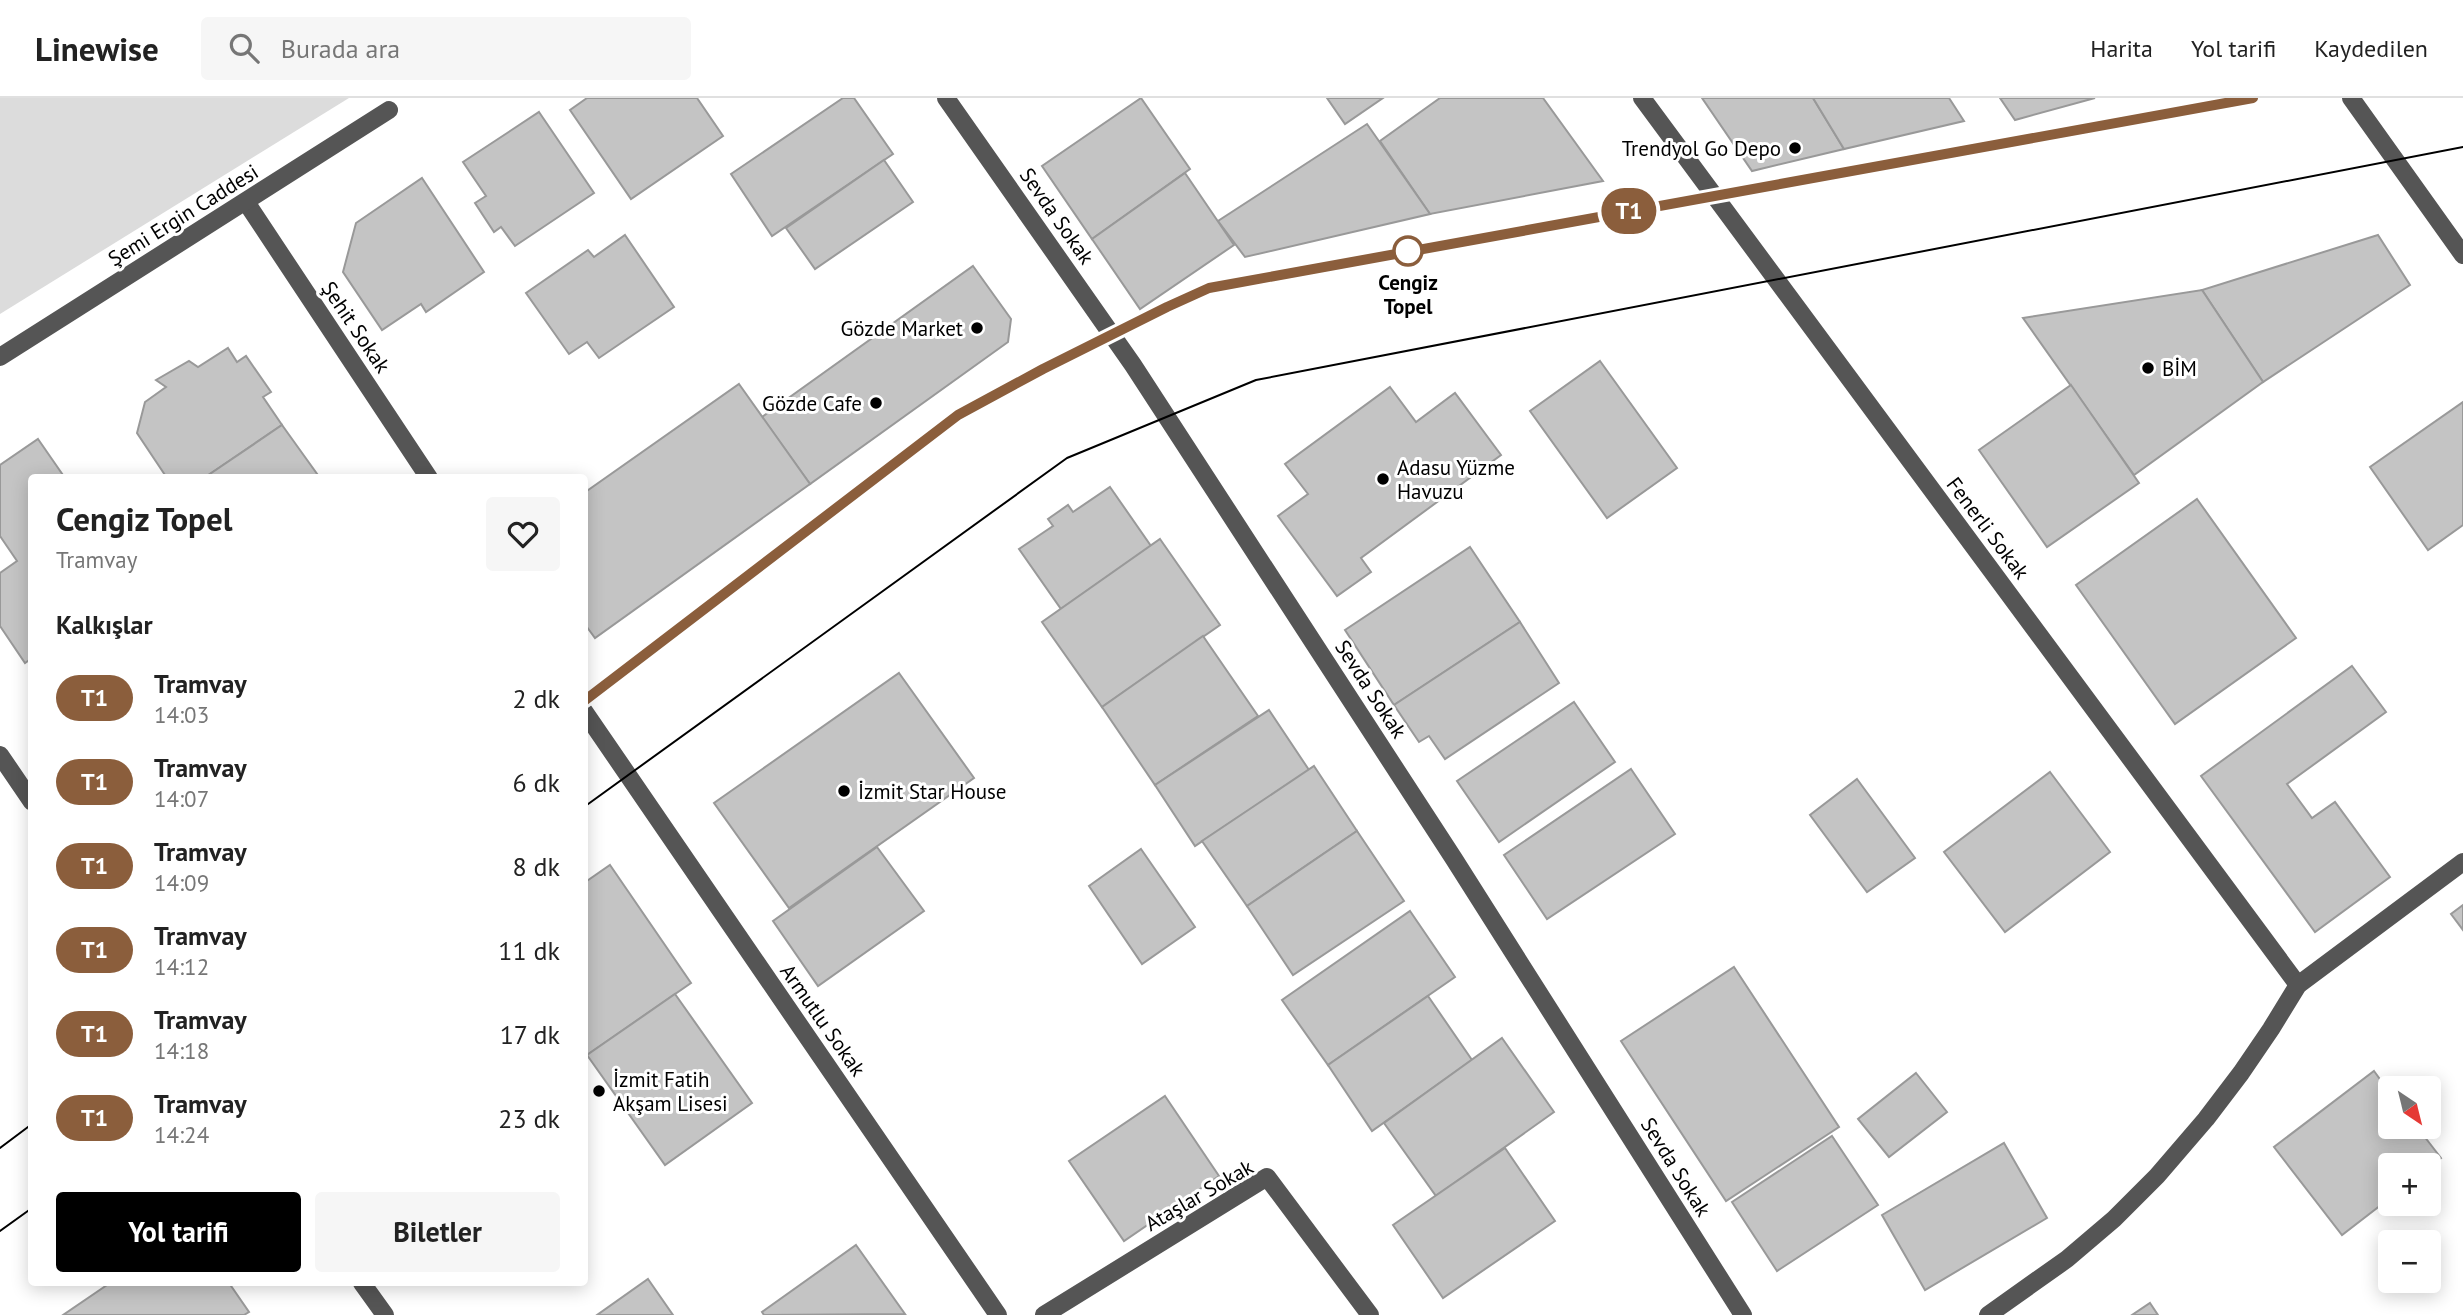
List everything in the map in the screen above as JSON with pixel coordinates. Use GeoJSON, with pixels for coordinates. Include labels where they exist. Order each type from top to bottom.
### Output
{"type":"FeatureCollection","features":[{"type":"Feature","properties":{"kind":"street","name":"Sevda Sokak"},"geometry":{"type":"LineString","coordinates":[[946,98],[1133,365],[1454,859],[1743,1315]]}},
{"type":"Feature","properties":{"kind":"street","name":"Fenerli Sokak"},"geometry":{"type":"LineString","coordinates":[[1642,98],[2298,985]]}},
{"type":"Feature","properties":{"kind":"street"},"geometry":{"type":"LineString","coordinates":[[2351,98],[2463,255]]}},
{"type":"Feature","properties":{"kind":"street","name":"Şemi Ergin Caddesi"},"geometry":{"type":"LineString","coordinates":[[0,357],[389,110]]}},
{"type":"Feature","properties":{"kind":"street","name":"Şehit Sokak"},"geometry":{"type":"LineString","coordinates":[[246,202],[426,474]]}},
{"type":"Feature","properties":{"kind":"street","name":"Armutlu Sokak"},"geometry":{"type":"LineString","coordinates":[[588,717],[998,1315]]}},
{"type":"Feature","properties":{"kind":"street"},"geometry":{"type":"LineString","coordinates":[[0,755],[28,796]]}},
{"type":"Feature","properties":{"kind":"street"},"geometry":{"type":"LineString","coordinates":[[1988,1315],[2067,1259],[2114,1219],[2157,1176],[2241,1073],[2298,985],[2463,862]]}},
{"type":"Feature","properties":{"kind":"street","name":"Ataşlar Sokak"},"geometry":{"type":"LineString","coordinates":[[1044,1315],[1268,1177],[1370,1315]]}},
{"type":"Feature","properties":{"kind":"street"},"geometry":{"type":"LineString","coordinates":[[364,1286],[385,1315]]}},
{"type":"Feature","properties":{"kind":"shaded area"},"geometry":{"type":"Polygon","coordinates":[[[0,98],[349,98],[0,314],[0,98]]]}},
{"type":"Feature","properties":{"kind":"building"},"geometry":{"type":"Polygon","coordinates":[[[587,98],[697,98],[723,136],[631,199],[570,110],[587,98]]]}},
{"type":"Feature","properties":{"kind":"building"},"geometry":{"type":"Polygon","coordinates":[[[843,98],[854,98],[893,154],[772,236],[731,174],[843,98]]]}},
{"type":"Feature","properties":{"kind":"building"},"geometry":{"type":"Polygon","coordinates":[[[1141,98],[1190,169],[1092,239],[1042,166],[1141,98]]]}},
{"type":"Feature","properties":{"kind":"building"},"geometry":{"type":"Polygon","coordinates":[[[1327,98],[1383,98],[1345,124],[1327,98]]]}},
{"type":"Feature","properties":{"kind":"building"},"geometry":{"type":"Polygon","coordinates":[[[1440,98],[1543,98],[1603,181],[1430,214],[1380,141],[1440,98]]]}},
{"type":"Feature","properties":{"kind":"building"},"geometry":{"type":"Polygon","coordinates":[[[1702,98],[1813,98],[1844,149],[1752,171],[1702,98]]]}},
{"type":"Feature","properties":{"kind":"building"},"geometry":{"type":"Polygon","coordinates":[[[1813,98],[1949,98],[1964,121],[1844,149],[1813,98]]]}},
{"type":"Feature","properties":{"kind":"building"},"geometry":{"type":"Polygon","coordinates":[[[2000,98],[2095,98],[2015,120],[2000,98]]]}},
{"type":"Feature","properties":{"kind":"building"},"geometry":{"type":"Polygon","coordinates":[[[539,112],[594,193],[515,246],[501,227],[494,232],[475,203],[486,196],[463,162],[539,112]]]}},
{"type":"Feature","properties":{"kind":"building"},"geometry":{"type":"Polygon","coordinates":[[[1367,124],[1430,214],[1245,257],[1218,221],[1367,124]]]}},
{"type":"Feature","properties":{"kind":"building"},"geometry":{"type":"Polygon","coordinates":[[[884,160],[913,202],[815,269],[786,228],[884,160]]]}},
{"type":"Feature","properties":{"kind":"building"},"geometry":{"type":"Polygon","coordinates":[[[1185,173],[1234,245],[1140,309],[1092,239],[1185,173]]]}},
{"type":"Feature","properties":{"kind":"building"},"geometry":{"type":"Polygon","coordinates":[[[422,178],[484,272],[426,312],[421,304],[382,330],[343,272],[356,223],[422,178]]]}},
{"type":"Feature","properties":{"kind":"building"},"geometry":{"type":"Polygon","coordinates":[[[625,235],[674,307],[599,358],[587,342],[569,354],[526,293],[588,250],[594,257],[625,235]]]}},
{"type":"Feature","properties":{"kind":"building"},"geometry":{"type":"Polygon","coordinates":[[[2378,235],[2410,285],[2263,382],[2202,290],[2378,235]]]}},
{"type":"Feature","properties":{"kind":"building"},"geometry":{"type":"Polygon","coordinates":[[[973,266],[1011,319],[1008,342],[810,484],[762,417],[973,266]]]}},
{"type":"Feature","properties":{"kind":"building"},"geometry":{"type":"Polygon","coordinates":[[[2202,290],[2263,382],[2134,475],[2023,318],[2202,290]]]}},
{"type":"Feature","properties":{"kind":"building"},"geometry":{"type":"Polygon","coordinates":[[[228,348],[237,362],[246,356],[271,392],[263,397],[282,425],[210,474],[164,474],[137,433],[145,402],[166,387],[156,380],[189,361],[198,367],[228,348]]]}},
{"type":"Feature","properties":{"kind":"building"},"geometry":{"type":"Polygon","coordinates":[[[1600,361],[1677,468],[1607,518],[1530,411],[1600,361]]]}},
{"type":"Feature","properties":{"kind":"building"},"geometry":{"type":"Polygon","coordinates":[[[739,384],[810,484],[595,638],[588,628],[588,490],[739,384]]]}},
{"type":"Feature","properties":{"kind":"building"},"geometry":{"type":"Polygon","coordinates":[[[2071,385],[2139,483],[2047,547],[1979,450],[2071,385]]]}},
{"type":"Feature","properties":{"kind":"building","name":"Adasu Yüzme Havuzu"},"geometry":{"type":"Polygon","coordinates":[[[1390,387],[1416,422],[1455,393],[1501,455],[1361,558],[1371,572],[1337,596],[1278,516],[1308,494],[1285,464],[1390,387]]]}},
{"type":"Feature","properties":{"kind":"building"},"geometry":{"type":"Polygon","coordinates":[[[2463,402],[2463,525],[2428,550],[2370,467],[2463,402]]]}},
{"type":"Feature","properties":{"kind":"building"},"geometry":{"type":"Polygon","coordinates":[[[282,425],[317,474],[210,474],[282,425]]]}},
{"type":"Feature","properties":{"kind":"building"},"geometry":{"type":"Polygon","coordinates":[[[38,439],[62,474],[28,474],[28,661],[25,663],[0,626],[0,573],[17,561],[0,536],[0,465],[38,439]]]}},
{"type":"Feature","properties":{"kind":"building"},"geometry":{"type":"Polygon","coordinates":[[[1110,487],[1151,546],[1061,609],[1019,549],[1053,526],[1048,519],[1068,505],[1073,512],[1110,487]]]}},
{"type":"Feature","properties":{"kind":"building"},"geometry":{"type":"Polygon","coordinates":[[[2197,499],[2296,638],[2175,724],[2076,585],[2197,499]]]}},
{"type":"Feature","properties":{"kind":"building"},"geometry":{"type":"Polygon","coordinates":[[[1160,539],[1220,625],[1102,707],[1042,622],[1160,539]]]}},
{"type":"Feature","properties":{"kind":"building"},"geometry":{"type":"Polygon","coordinates":[[[1470,547],[1520,622],[1394,705],[1345,630],[1470,547]]]}},
{"type":"Feature","properties":{"kind":"building"},"geometry":{"type":"Polygon","coordinates":[[[1520,622],[1559,683],[1445,759],[1429,736],[1419,742],[1394,705],[1520,622]]]}},
{"type":"Feature","properties":{"kind":"building"},"geometry":{"type":"Polygon","coordinates":[[[1203,636],[1258,716],[1155,785],[1102,707],[1203,636]]]}},
{"type":"Feature","properties":{"kind":"building"},"geometry":{"type":"Polygon","coordinates":[[[2352,666],[2386,712],[2287,784],[2312,818],[2335,802],[2390,877],[2315,932],[2201,776],[2352,666]]]}},
{"type":"Feature","properties":{"kind":"building","name":"İzmit Star House"},"geometry":{"type":"Polygon","coordinates":[[[899,673],[974,778],[789,908],[714,803],[899,673]]]}},
{"type":"Feature","properties":{"kind":"building"},"geometry":{"type":"Polygon","coordinates":[[[1574,702],[1615,762],[1499,842],[1457,781],[1574,702]]]}},
{"type":"Feature","properties":{"kind":"building"},"geometry":{"type":"Polygon","coordinates":[[[1269,710],[1309,770],[1195,846],[1155,785],[1269,710]]]}},
{"type":"Feature","properties":{"kind":"building"},"geometry":{"type":"Polygon","coordinates":[[[1314,766],[1357,831],[1247,906],[1202,841],[1314,766]]]}},
{"type":"Feature","properties":{"kind":"building"},"geometry":{"type":"Polygon","coordinates":[[[1631,769],[1675,834],[1547,919],[1504,855],[1631,769]]]}},
{"type":"Feature","properties":{"kind":"building"},"geometry":{"type":"Polygon","coordinates":[[[2050,772],[2110,852],[2005,932],[1944,852],[2050,772]]]}},
{"type":"Feature","properties":{"kind":"building"},"geometry":{"type":"Polygon","coordinates":[[[1857,779],[1915,858],[1867,892],[1810,815],[1857,779]]]}},
{"type":"Feature","properties":{"kind":"building"},"geometry":{"type":"Polygon","coordinates":[[[1357,831],[1404,901],[1293,975],[1247,906],[1357,831]]]}},
{"type":"Feature","properties":{"kind":"building"},"geometry":{"type":"Polygon","coordinates":[[[877,847],[924,911],[818,986],[773,921],[877,847]]]}},
{"type":"Feature","properties":{"kind":"building"},"geometry":{"type":"Polygon","coordinates":[[[1141,849],[1195,927],[1142,964],[1089,886],[1141,849]]]}},
{"type":"Feature","properties":{"kind":"building"},"geometry":{"type":"Polygon","coordinates":[[[610,865],[691,983],[588,1054],[588,880],[610,865]]]}},
{"type":"Feature","properties":{"kind":"building"},"geometry":{"type":"Polygon","coordinates":[[[2463,905],[2463,930],[2451,914],[2463,905]]]}},
{"type":"Feature","properties":{"kind":"building"},"geometry":{"type":"Polygon","coordinates":[[[1410,911],[1455,977],[1328,1065],[1282,1000],[1410,911]]]}},
{"type":"Feature","properties":{"kind":"building"},"geometry":{"type":"Polygon","coordinates":[[[1734,967],[1839,1127],[1726,1201],[1621,1041],[1734,967]]]}},
{"type":"Feature","properties":{"kind":"building"},"geometry":{"type":"Polygon","coordinates":[[[675,994],[752,1103],[665,1165],[588,1054],[675,994]]]}},
{"type":"Feature","properties":{"kind":"building"},"geometry":{"type":"Polygon","coordinates":[[[1428,996],[1472,1060],[1372,1131],[1328,1065],[1428,996]]]}},
{"type":"Feature","properties":{"kind":"building"},"geometry":{"type":"Polygon","coordinates":[[[1502,1038],[1554,1112],[1436,1196],[1384,1123],[1502,1038]]]}},
{"type":"Feature","properties":{"kind":"building"},"geometry":{"type":"Polygon","coordinates":[[[2374,1071],[2378,1076],[2378,1139],[2426,1139],[2437,1153],[2378,1153],[2378,1207],[2342,1235],[2274,1147],[2374,1071]]]}},
{"type":"Feature","properties":{"kind":"building"},"geometry":{"type":"Polygon","coordinates":[[[1916,1073],[1947,1112],[1889,1157],[1858,1119],[1916,1073]]]}},
{"type":"Feature","properties":{"kind":"building"},"geometry":{"type":"Polygon","coordinates":[[[1165,1096],[1219,1176],[1124,1241],[1069,1161],[1165,1096]]]}},
{"type":"Feature","properties":{"kind":"building"},"geometry":{"type":"Polygon","coordinates":[[[1832,1136],[1878,1205],[1777,1271],[1732,1202],[1832,1136]]]}},
{"type":"Feature","properties":{"kind":"building"},"geometry":{"type":"Polygon","coordinates":[[[2004,1143],[2047,1218],[1925,1290],[1882,1215],[2004,1143]]]}},
{"type":"Feature","properties":{"kind":"building"},"geometry":{"type":"Polygon","coordinates":[[[1505,1148],[1555,1221],[1443,1298],[1393,1225],[1505,1148]]]}},
{"type":"Feature","properties":{"kind":"building"},"geometry":{"type":"Polygon","coordinates":[[[856,1245],[905,1314],[764,1315],[762,1312],[856,1245]]]}},
{"type":"Feature","properties":{"kind":"building"},"geometry":{"type":"Polygon","coordinates":[[[648,1279],[673,1315],[597,1315],[648,1279]]]}},
{"type":"Feature","properties":{"kind":"building"},"geometry":{"type":"Polygon","coordinates":[[[106,1286],[231,1286],[249,1312],[244,1315],[63,1315],[106,1286]]]}},
{"type":"Feature","properties":{"kind":"building"},"geometry":{"type":"Polygon","coordinates":[[[2150,1303],[2158,1315],[2132,1315],[2150,1303]]]}},
{"type":"Feature","properties":{"kind":"tram line"},"geometry":{"type":"LineString","coordinates":[[588,698],[958,415],[1082,348],[1209,288],[2253,98]]}},
{"type":"Feature","properties":{"kind":"tram line","name":"T1"},"geometry":{"type":"LineString","coordinates":[[588,698],[958,415],[1043,369],[1209,288],[2253,98]]}},
{"type":"Feature","properties":{"kind":"tram line"},"geometry":{"type":"LineString","coordinates":[[588,804],[1067,458],[1256,380],[2463,147]]}},
{"type":"Feature","properties":{"kind":"tram line"},"geometry":{"type":"LineString","coordinates":[[0,1148],[28,1127]]}},
{"type":"Feature","properties":{"kind":"tram line"},"geometry":{"type":"LineString","coordinates":[[0,1231],[28,1211]]}},
{"type":"Feature","properties":{"kind":"place","name":"Trendyol Go Depo"},"geometry":{"type":"Point","coordinates":[1795,148]}},
{"type":"Feature","properties":{"kind":"place","name":"Cengiz Topel"},"geometry":{"type":"Point","coordinates":[1408,251]}},
{"type":"Feature","properties":{"kind":"place","name":"Gözde Market"},"geometry":{"type":"Point","coordinates":[977,328]}},
{"type":"Feature","properties":{"kind":"place","name":"BİM"},"geometry":{"type":"Point","coordinates":[2148,368]}},
{"type":"Feature","properties":{"kind":"place","name":"Gözde Cafe"},"geometry":{"type":"Point","coordinates":[876,403]}},
{"type":"Feature","properties":{"kind":"place","name":"Adasu Yüzme Havuzu"},"geometry":{"type":"Point","coordinates":[1383,479]}},
{"type":"Feature","properties":{"kind":"place","name":"İzmit Star House"},"geometry":{"type":"Point","coordinates":[844,791]}},
{"type":"Feature","properties":{"kind":"place","name":"İzmit Fatih Akşam Lisesi"},"geometry":{"type":"Point","coordinates":[599,1091]}}]}
